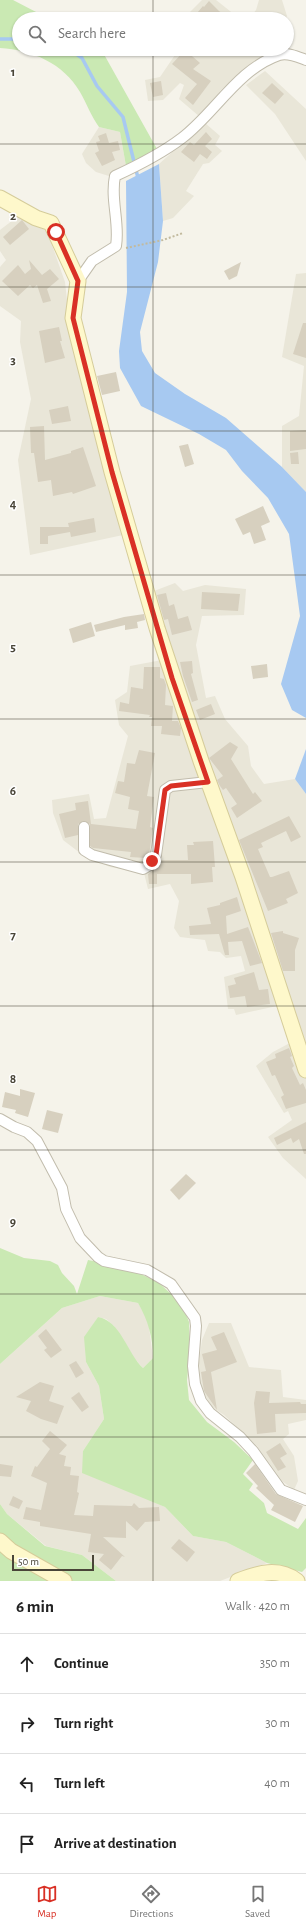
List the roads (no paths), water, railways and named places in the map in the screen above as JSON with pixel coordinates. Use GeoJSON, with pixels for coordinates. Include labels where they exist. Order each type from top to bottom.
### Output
{"type":"FeatureCollection","features":[{"type":"Feature","properties":{"kind":"street"},"geometry":{"type":"LineString","coordinates":[[278,56],[254,69],[183,138],[154,158],[115,176],[113,186],[118,234],[116,246],[92,261],[78,281],[73,318],[112,472],[172,678],[243,877],[306,1070]]}},
{"type":"Feature","properties":{"kind":"street"},"geometry":{"type":"LineString","coordinates":[[294,56],[306,60]]}},
{"type":"Feature","properties":{"kind":"street"},"geometry":{"type":"LineString","coordinates":[[0,198],[36,218],[52,223],[78,281]]}},
{"type":"Feature","properties":{"kind":"street"},"geometry":{"type":"LineString","coordinates":[[84,827],[84,850],[92,855],[143,869],[150,865],[156,855],[165,790],[171,786],[208,782]]}},
{"type":"Feature","properties":{"kind":"street"},"geometry":{"type":"LineString","coordinates":[[0,1118],[14,1127],[27,1132],[37,1141],[62,1188],[66,1209],[80,1238],[98,1257],[104,1261],[147,1270],[171,1284],[195,1318],[196,1326],[193,1366],[195,1384],[201,1401],[210,1413],[240,1437],[253,1451],[281,1490],[306,1500]]}},
{"type":"Feature","properties":{"kind":"street"},"geometry":{"type":"LineString","coordinates":[[0,1541],[11,1551],[64,1581]]}},
{"type":"Feature","properties":{"kind":"street"},"geometry":{"type":"LineString","coordinates":[[238,1581],[263,1573],[281,1572],[297,1581]]}},
{"type":"Feature","properties":{"kind":"water"},"geometry":{"type":"Polygon","coordinates":[[[159,164],[163,221],[158,262],[140,332],[142,351],[155,373],[185,394],[226,418],[282,467],[306,492],[306,718],[292,710],[281,684],[300,616],[289,534],[268,498],[242,471],[226,450],[199,434],[141,406],[120,368],[119,351],[127,292],[126,181],[159,164]]]}},
{"type":"Feature","properties":{"kind":"water"},"geometry":{"type":"Polygon","coordinates":[[[306,749],[306,794],[295,779],[306,749]]]}},
{"type":"Feature","properties":{"kind":"waterway"},"geometry":{"type":"LineString","coordinates":[[0,39],[12,39]]}},
{"type":"Feature","properties":{"kind":"waterway"},"geometry":{"type":"LineString","coordinates":[[79,56],[82,58],[97,86],[123,117],[138,178]]}}]}
